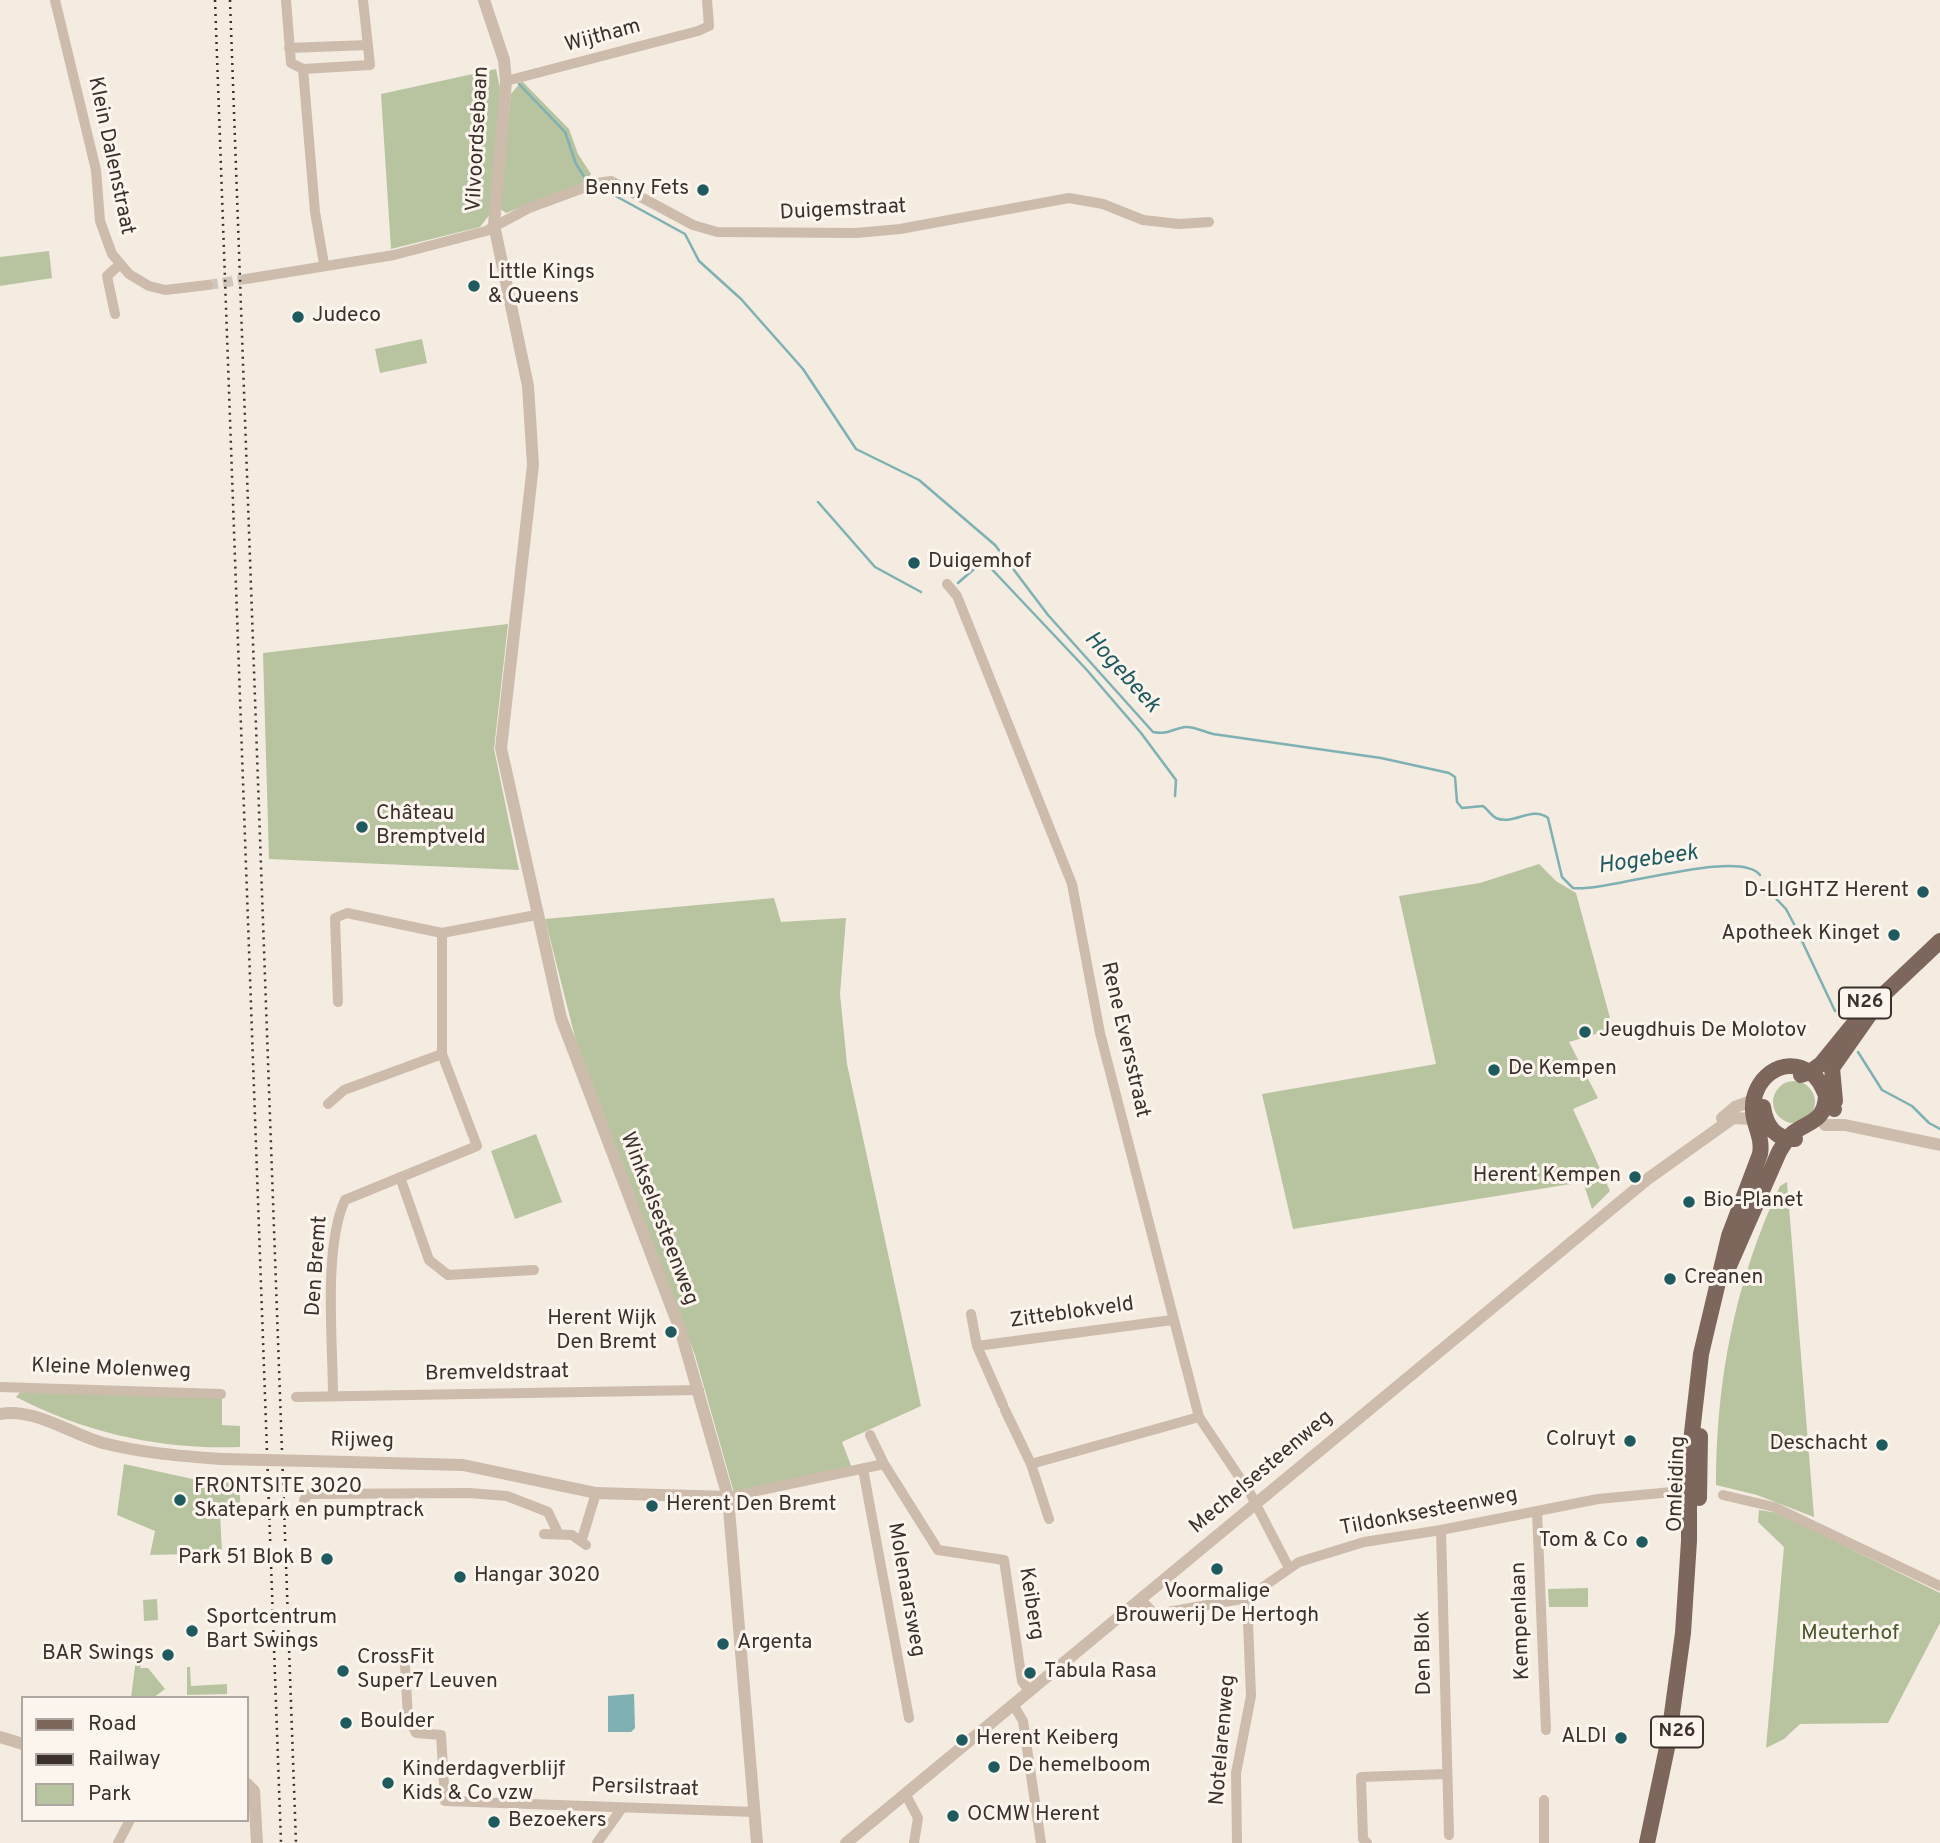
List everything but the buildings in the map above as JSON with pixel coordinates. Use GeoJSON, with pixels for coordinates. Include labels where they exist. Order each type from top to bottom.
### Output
{"type":"FeatureCollection","features":[{"type":"Feature","properties":{"kind":"main road","name":"N26"},"geometry":{"type":"LineString","coordinates":[[1797,1136],[1825,1125],[1830,1103],[1832,1068],[1884,994],[1940,941]]}},
{"type":"Feature","properties":{"kind":"main road","name":"N26"},"geometry":{"type":"LineString","coordinates":[[1761,1121],[1754,1100],[1760,1083],[1769,1073],[1817,1059],[1867,1000],[1909,959],[1929,944],[1940,941]]}},
{"type":"Feature","properties":{"kind":"main road","name":"N26"},"geometry":{"type":"LineString","coordinates":[[1761,1121],[1762,1104],[1772,1083],[1783,1076],[1811,1072],[1874,999],[1884,994]]}},
{"type":"Feature","properties":{"kind":"main road"},"geometry":{"type":"LineString","coordinates":[[1793,1066],[1811,1072],[1820,1081],[1830,1103]]}},
{"type":"Feature","properties":{"kind":"main road","name":"N26"},"geometry":{"type":"LineString","coordinates":[[1797,1136],[1816,1122],[1830,1103]]}},
{"type":"Feature","properties":{"kind":"main road"},"geometry":{"type":"LineString","coordinates":[[1761,1121],[1777,1135],[1797,1136]]}},
{"type":"Feature","properties":{"kind":"main road","name":"Omleiding"},"geometry":{"type":"LineString","coordinates":[[1654,1843],[1668,1781],[1686,1667],[1694,1489],[1693,1409],[1706,1328],[1729,1236],[1747,1189],[1769,1145],[1761,1121]]}},
{"type":"Feature","properties":{"kind":"main road","name":"Omleiding"},"geometry":{"type":"LineString","coordinates":[[1647,1843],[1668,1743],[1679,1668],[1702,1399],[1719,1298],[1757,1197],[1797,1136]]}},
{"type":"Feature","properties":{"kind":"street","name":"Klein Dalenstraat"},"geometry":{"type":"LineString","coordinates":[[55,0],[96,170],[102,228],[119,265],[138,281],[165,290],[208,285]]}},
{"type":"Feature","properties":{"kind":"street"},"geometry":{"type":"LineString","coordinates":[[286,0],[291,63],[303,69],[370,65],[363,0]]}},
{"type":"Feature","properties":{"kind":"street","name":"Vilvoordsebaan"},"geometry":{"type":"LineString","coordinates":[[484,0],[504,60],[506,81],[494,225],[528,386],[534,435],[531,498],[516,615]]}},
{"type":"Feature","properties":{"kind":"street","name":"Wijtham"},"geometry":{"type":"LineString","coordinates":[[506,81],[709,26],[707,0]]}},
{"type":"Feature","properties":{"kind":"street"},"geometry":{"type":"LineString","coordinates":[[289,48],[368,45]]}},
{"type":"Feature","properties":{"kind":"street"},"geometry":{"type":"LineString","coordinates":[[303,69],[315,212],[324,264]]}},
{"type":"Feature","properties":{"kind":"street","name":"Duigemstraat"},"geometry":{"type":"LineString","coordinates":[[494,225],[563,195],[611,181],[693,225],[717,232],[856,233],[900,229],[1069,198],[1102,204],[1143,220],[1179,224],[1209,222]]}},
{"type":"Feature","properties":{"kind":"street"},"geometry":{"type":"LineString","coordinates":[[247,279],[324,264],[394,255],[486,231],[494,225]]}},
{"type":"Feature","properties":{"kind":"street"},"geometry":{"type":"LineString","coordinates":[[115,314],[107,276],[119,265]]}},
{"type":"Feature","properties":{"kind":"street","name":"Rene Eversstraat"},"geometry":{"type":"LineString","coordinates":[[947,584],[957,596],[1072,884],[1100,1033],[1199,1417],[1255,1505],[1289,1567]]}},
{"type":"Feature","properties":{"kind":"street","name":"Winkselsesteenweg"},"geometry":{"type":"LineString","coordinates":[[516,615],[501,748],[536,915],[565,1030],[681,1332],[728,1497],[757,1843]]}},
{"type":"Feature","properties":{"kind":"street"},"geometry":{"type":"LineString","coordinates":[[338,1002],[335,918],[347,913],[442,933],[536,915]]}},
{"type":"Feature","properties":{"kind":"street","name":"Den Bremt"},"geometry":{"type":"LineString","coordinates":[[334,1396],[332,1272],[339,1213],[345,1200],[477,1146],[442,1054],[442,933]]}},
{"type":"Feature","properties":{"kind":"street"},"geometry":{"type":"LineString","coordinates":[[328,1104],[344,1090],[442,1054]]}},
{"type":"Feature","properties":{"kind":"street","name":"Mechelsesteenweg"},"geometry":{"type":"LineString","coordinates":[[846,1843],[1649,1178],[1705,1135],[1735,1107],[1754,1100]]}},
{"type":"Feature","properties":{"kind":"street"},"geometry":{"type":"LineString","coordinates":[[1830,1103],[1847,1117],[1881,1126],[1894,1134]]}},
{"type":"Feature","properties":{"kind":"street","name":"Mechelsesteenweg"},"geometry":{"type":"LineString","coordinates":[[1705,1135],[1736,1117],[1761,1121]]}},
{"type":"Feature","properties":{"kind":"street"},"geometry":{"type":"LineString","coordinates":[[1825,1125],[1845,1125],[1940,1145]]}},
{"type":"Feature","properties":{"kind":"street"},"geometry":{"type":"LineString","coordinates":[[400,1177],[429,1260],[448,1275],[534,1270]]}},
{"type":"Feature","properties":{"kind":"street"},"geometry":{"type":"LineString","coordinates":[[971,1314],[977,1346],[1031,1465],[1049,1518]]}},
{"type":"Feature","properties":{"kind":"street","name":"Zitteblokveld"},"geometry":{"type":"LineString","coordinates":[[977,1346],[1172,1320]]}},
{"type":"Feature","properties":{"kind":"street","name":"Kleine Molenweg"},"geometry":{"type":"LineString","coordinates":[[0,1387],[221,1394]]}},
{"type":"Feature","properties":{"kind":"street","name":"Bremveldstraat"},"geometry":{"type":"LineString","coordinates":[[296,1397],[699,1390]]}},
{"type":"Feature","properties":{"kind":"street","name":"Rijweg"},"geometry":{"type":"LineString","coordinates":[[0,1414],[23,1413],[78,1435],[141,1451],[221,1459],[463,1465],[596,1493],[728,1497]]}},
{"type":"Feature","properties":{"kind":"street"},"geometry":{"type":"LineString","coordinates":[[1031,1465],[1199,1417]]}},
{"type":"Feature","properties":{"kind":"street","name":"Keiberg"},"geometry":{"type":"LineString","coordinates":[[870,1435],[884,1464],[938,1550],[1004,1560],[1022,1681],[1030,1692]]}},
{"type":"Feature","properties":{"kind":"street"},"geometry":{"type":"LineString","coordinates":[[728,1497],[884,1464]]}},
{"type":"Feature","properties":{"kind":"street","name":"Molenaarsweg"},"geometry":{"type":"LineString","coordinates":[[863,1469],[909,1718]]}},
{"type":"Feature","properties":{"kind":"street","name":"Tildonksesteenweg"},"geometry":{"type":"LineString","coordinates":[[1141,1600],[1154,1613],[1162,1613],[1247,1598],[1289,1567],[1363,1542],[1623,1495],[1694,1489]]}},
{"type":"Feature","properties":{"kind":"street"},"geometry":{"type":"LineString","coordinates":[[304,1500],[307,1494],[469,1493],[507,1496],[548,1512],[558,1533]]}},
{"type":"Feature","properties":{"kind":"street"},"geometry":{"type":"LineString","coordinates":[[544,1534],[558,1533],[584,1542],[596,1493]]}},
{"type":"Feature","properties":{"kind":"street"},"geometry":{"type":"LineString","coordinates":[[1723,1495],[1774,1507],[1940,1586]]}},
{"type":"Feature","properties":{"kind":"street","name":"Kempenlaan"},"geometry":{"type":"LineString","coordinates":[[1537,1511],[1546,1730]]}},
{"type":"Feature","properties":{"kind":"street","name":"Den Blok"},"geometry":{"type":"LineString","coordinates":[[1441,1530],[1448,1835]]}},
{"type":"Feature","properties":{"kind":"street","name":"Notelarenweg"},"geometry":{"type":"LineString","coordinates":[[1237,1843],[1236,1773],[1251,1696],[1247,1598]]}},
{"type":"Feature","properties":{"kind":"street","name":"Persilstraat"},"geometry":{"type":"LineString","coordinates":[[405,1665],[408,1718],[416,1733],[438,1732],[441,1735],[445,1801],[755,1812]]}},
{"type":"Feature","properties":{"kind":"street"},"geometry":{"type":"LineString","coordinates":[[1014,1706],[1023,1721],[1041,1843]]}},
{"type":"Feature","properties":{"kind":"street"},"geometry":{"type":"LineString","coordinates":[[0,1737],[21,1743]]}},
{"type":"Feature","properties":{"kind":"street"},"geometry":{"type":"LineString","coordinates":[[1367,1843],[1363,1839],[1361,1777],[1447,1774]]}},
{"type":"Feature","properties":{"kind":"street"},"geometry":{"type":"LineString","coordinates":[[248,1787],[254,1791],[257,1843]]}},
{"type":"Feature","properties":{"kind":"street"},"geometry":{"type":"LineString","coordinates":[[906,1795],[918,1818],[914,1843]]}},
{"type":"Feature","properties":{"kind":"street"},"geometry":{"type":"LineString","coordinates":[[248,1800],[251,1843]]}},
{"type":"Feature","properties":{"kind":"street"},"geometry":{"type":"LineString","coordinates":[[1544,1800],[1544,1843]]}},
{"type":"Feature","properties":{"kind":"street"},"geometry":{"type":"LineString","coordinates":[[597,1843],[622,1808]]}},
{"type":"Feature","properties":{"kind":"street"},"geometry":{"type":"LineString","coordinates":[[118,1843],[129,1822]]}},
{"type":"Feature","properties":{"kind":"green space"},"geometry":{"type":"Polygon","coordinates":[[[496,69],[500,88],[490,214],[480,227],[391,249],[381,94],[496,69]]]}},
{"type":"Feature","properties":{"kind":"green space"},"geometry":{"type":"Polygon","coordinates":[[[522,81],[569,129],[578,154],[591,174],[583,183],[506,213],[499,208],[511,94],[522,81]]]}},
{"type":"Feature","properties":{"kind":"green space"},"geometry":{"type":"Polygon","coordinates":[[[49,251],[52,278],[0,286],[0,257],[49,251]]]}},
{"type":"Feature","properties":{"kind":"green space"},"geometry":{"type":"Polygon","coordinates":[[[422,339],[427,363],[380,373],[375,349],[422,339]]]}},
{"type":"Feature","properties":{"kind":"green space"},"geometry":{"type":"Polygon","coordinates":[[[508,624],[494,749],[519,870],[269,859],[263,653],[508,624]]]}},
{"type":"Feature","properties":{"kind":"green space"},"geometry":{"type":"Polygon","coordinates":[[[1539,864],[1556,881],[1576,893],[1613,1029],[1569,1042],[1598,1098],[1573,1109],[1610,1191],[1592,1209],[1583,1182],[1293,1229],[1262,1094],[1436,1064],[1399,896],[1480,883],[1539,864]]]}},
{"type":"Feature","properties":{"kind":"green space"},"geometry":{"type":"Polygon","coordinates":[[[774,898],[781,922],[846,918],[840,994],[847,1064],[921,1406],[842,1442],[855,1476],[851,1468],[734,1493],[695,1355],[576,1041],[545,919],[774,898]]]}},
{"type":"Feature","properties":{"kind":"green space"},"geometry":{"type":"Polygon","coordinates":[[[1794,1081],[1809,1087],[1815,1102],[1809,1117],[1794,1123],[1779,1117],[1773,1102],[1779,1087],[1794,1081]]]}},
{"type":"Feature","properties":{"kind":"green space"},"geometry":{"type":"Polygon","coordinates":[[[536,1134],[562,1202],[515,1219],[491,1151],[536,1134]]]}},
{"type":"Feature","properties":{"kind":"green space"},"geometry":{"type":"Polygon","coordinates":[[[1787,1182],[1814,1517],[1757,1495],[1716,1485],[1720,1407],[1731,1332],[1751,1258],[1764,1222],[1780,1186],[1787,1182]]]}},
{"type":"Feature","properties":{"kind":"green space"},"geometry":{"type":"Polygon","coordinates":[[[24,1388],[222,1398],[222,1425],[240,1426],[240,1447],[182,1446],[125,1437],[69,1420],[16,1397],[24,1388]]]}},
{"type":"Feature","properties":{"kind":"green space","name":"FRONTSITE 3020 Skatepark en pumptrack"},"geometry":{"type":"Polygon","coordinates":[[[124,1464],[211,1483],[239,1482],[241,1513],[220,1514],[222,1553],[150,1555],[155,1531],[117,1515],[124,1464]]]}},
{"type":"Feature","properties":{"kind":"green space","name":"Meuterhof"},"geometry":{"type":"Polygon","coordinates":[[[1759,1510],[1778,1513],[1940,1593],[1940,1623],[1888,1723],[1800,1724],[1784,1739],[1766,1748],[1784,1547],[1758,1522],[1759,1510]]]}},
{"type":"Feature","properties":{"kind":"green space"},"geometry":{"type":"Polygon","coordinates":[[[1588,1588],[1588,1607],[1549,1607],[1548,1589],[1588,1588]]]}},
{"type":"Feature","properties":{"kind":"green space"},"geometry":{"type":"Polygon","coordinates":[[[157,1599],[158,1620],[144,1621],[143,1600],[157,1599]]]}},
{"type":"Feature","properties":{"kind":"green space"},"geometry":{"type":"Polygon","coordinates":[[[137,1651],[143,1660],[140,1668],[148,1668],[165,1689],[156,1696],[131,1696],[137,1651]]]}},
{"type":"Feature","properties":{"kind":"green space"},"geometry":{"type":"Polygon","coordinates":[[[187,1667],[190,1667],[191,1686],[227,1684],[227,1694],[187,1695],[187,1667]]]}},
{"type":"Feature","properties":{"kind":"water"},"geometry":{"type":"Polygon","coordinates":[[[634,1694],[635,1728],[631,1732],[608,1732],[608,1696],[634,1694]]]}},
{"type":"Feature","properties":{"kind":"waterway","name":"Hogebeek"},"geometry":{"type":"LineString","coordinates":[[519,84],[565,132],[576,164],[585,178]]}},
{"type":"Feature","properties":{"kind":"waterway","name":"Hogebeek"},"geometry":{"type":"LineString","coordinates":[[599,193],[612,194],[685,234],[699,261],[741,299],[803,369],[856,449],[919,480],[995,545],[1048,615],[1153,732],[1163,733],[1192,727],[1213,734],[1381,758],[1449,773],[1455,777],[1457,802],[1462,808],[1483,806],[1494,817],[1502,820],[1529,814],[1548,818],[1562,877],[1573,888],[1589,888],[1700,868],[1726,866],[1747,868],[1760,875]]}},
{"type":"Feature","properties":{"kind":"waterway"},"geometry":{"type":"LineString","coordinates":[[818,502],[875,567],[921,592]]}},
{"type":"Feature","properties":{"kind":"waterway"},"geometry":{"type":"LineString","coordinates":[[958,583],[986,563],[1086,669],[1141,733],[1176,780],[1175,796]]}},
{"type":"Feature","properties":{"kind":"waterway","name":"Hogebeek"},"geometry":{"type":"LineString","coordinates":[[1765,887],[1786,909],[1795,926]]}},
{"type":"Feature","properties":{"kind":"waterway"},"geometry":{"type":"LineString","coordinates":[[1801,939],[1835,1011]]}},
{"type":"Feature","properties":{"kind":"waterway"},"geometry":{"type":"LineString","coordinates":[[1858,1052],[1882,1090],[1912,1106],[1929,1123],[1940,1129]]}},
{"type":"Feature","properties":{"kind":"tunnel"},"geometry":{"type":"LineString","coordinates":[[208,285],[246,279]]}},
{"type":"Feature","properties":{"kind":"railway"},"geometry":{"type":"LineString","coordinates":[[215,0],[281,1843]]}},
{"type":"Feature","properties":{"kind":"railway"},"geometry":{"type":"LineString","coordinates":[[230,0],[296,1843]]}},
{"type":"Feature","properties":{"kind":"place","name":"Benny Fets"},"geometry":{"type":"Point","coordinates":[703,190]}},
{"type":"Feature","properties":{"kind":"place","name":"Little Kings & Queens"},"geometry":{"type":"Point","coordinates":[474,286]}},
{"type":"Feature","properties":{"kind":"place","name":"Judeco"},"geometry":{"type":"Point","coordinates":[298,317]}},
{"type":"Feature","properties":{"kind":"place","name":"Duigemhof"},"geometry":{"type":"Point","coordinates":[914,563]}},
{"type":"Feature","properties":{"kind":"place","name":"Château Bremptveld"},"geometry":{"type":"Point","coordinates":[362,827]}},
{"type":"Feature","properties":{"kind":"place","name":"D-LIGHTZ Herent"},"geometry":{"type":"Point","coordinates":[1923,892]}},
{"type":"Feature","properties":{"kind":"place","name":"Apotheek Kinget"},"geometry":{"type":"Point","coordinates":[1894,935]}},
{"type":"Feature","properties":{"kind":"place","name":"Jeugdhuis De Molotov"},"geometry":{"type":"Point","coordinates":[1585,1032]}},
{"type":"Feature","properties":{"kind":"place","name":"De Kempen"},"geometry":{"type":"Point","coordinates":[1494,1070]}},
{"type":"Feature","properties":{"kind":"place","name":"Herent Kempen"},"geometry":{"type":"Point","coordinates":[1635,1177]}},
{"type":"Feature","properties":{"kind":"place","name":"Bio-Planet"},"geometry":{"type":"Point","coordinates":[1689,1202]}},
{"type":"Feature","properties":{"kind":"place","name":"Creanen"},"geometry":{"type":"Point","coordinates":[1670,1279]}},
{"type":"Feature","properties":{"kind":"place","name":"Herent Wijk Den Bremt"},"geometry":{"type":"Point","coordinates":[671,1332]}},
{"type":"Feature","properties":{"kind":"place","name":"Colruyt"},"geometry":{"type":"Point","coordinates":[1630,1441]}},
{"type":"Feature","properties":{"kind":"place","name":"Deschacht"},"geometry":{"type":"Point","coordinates":[1882,1445]}},
{"type":"Feature","properties":{"kind":"place","name":"FRONTSITE 3020 Skatepark en pumptrack"},"geometry":{"type":"Point","coordinates":[180,1500]}},
{"type":"Feature","properties":{"kind":"place","name":"Herent Den Bremt"},"geometry":{"type":"Point","coordinates":[652,1506]}},
{"type":"Feature","properties":{"kind":"place","name":"Tom & Co"},"geometry":{"type":"Point","coordinates":[1642,1542]}},
{"type":"Feature","properties":{"kind":"place","name":"Park 51 Blok B"},"geometry":{"type":"Point","coordinates":[327,1559]}},
{"type":"Feature","properties":{"kind":"place","name":"Voormalige Brouwerij De Hertogh"},"geometry":{"type":"Point","coordinates":[1217,1569]}},
{"type":"Feature","properties":{"kind":"place","name":"Hangar 3020"},"geometry":{"type":"Point","coordinates":[460,1577]}},
{"type":"Feature","properties":{"kind":"place","name":"Sportcentrum Bart Swings"},"geometry":{"type":"Point","coordinates":[192,1631]}},
{"type":"Feature","properties":{"kind":"place","name":"Argenta"},"geometry":{"type":"Point","coordinates":[723,1644]}},
{"type":"Feature","properties":{"kind":"place","name":"BAR Swings"},"geometry":{"type":"Point","coordinates":[168,1655]}},
{"type":"Feature","properties":{"kind":"place","name":"CrossFit Super7 Leuven"},"geometry":{"type":"Point","coordinates":[343,1671]}},
{"type":"Feature","properties":{"kind":"place","name":"Tabula Rasa"},"geometry":{"type":"Point","coordinates":[1030,1673]}},
{"type":"Feature","properties":{"kind":"place","name":"Boulder"},"geometry":{"type":"Point","coordinates":[346,1723]}},
{"type":"Feature","properties":{"kind":"place","name":"ALDI"},"geometry":{"type":"Point","coordinates":[1621,1738]}},
{"type":"Feature","properties":{"kind":"place","name":"Herent Keiberg"},"geometry":{"type":"Point","coordinates":[962,1740]}},
{"type":"Feature","properties":{"kind":"place","name":"De hemelboom"},"geometry":{"type":"Point","coordinates":[994,1767]}},
{"type":"Feature","properties":{"kind":"place","name":"Kinderdagverblijf Kids & Co vzw"},"geometry":{"type":"Point","coordinates":[388,1783]}},
{"type":"Feature","properties":{"kind":"place","name":"OCMW Herent"},"geometry":{"type":"Point","coordinates":[953,1816]}},
{"type":"Feature","properties":{"kind":"place","name":"Bezoekers"},"geometry":{"type":"Point","coordinates":[494,1822]}}]}
